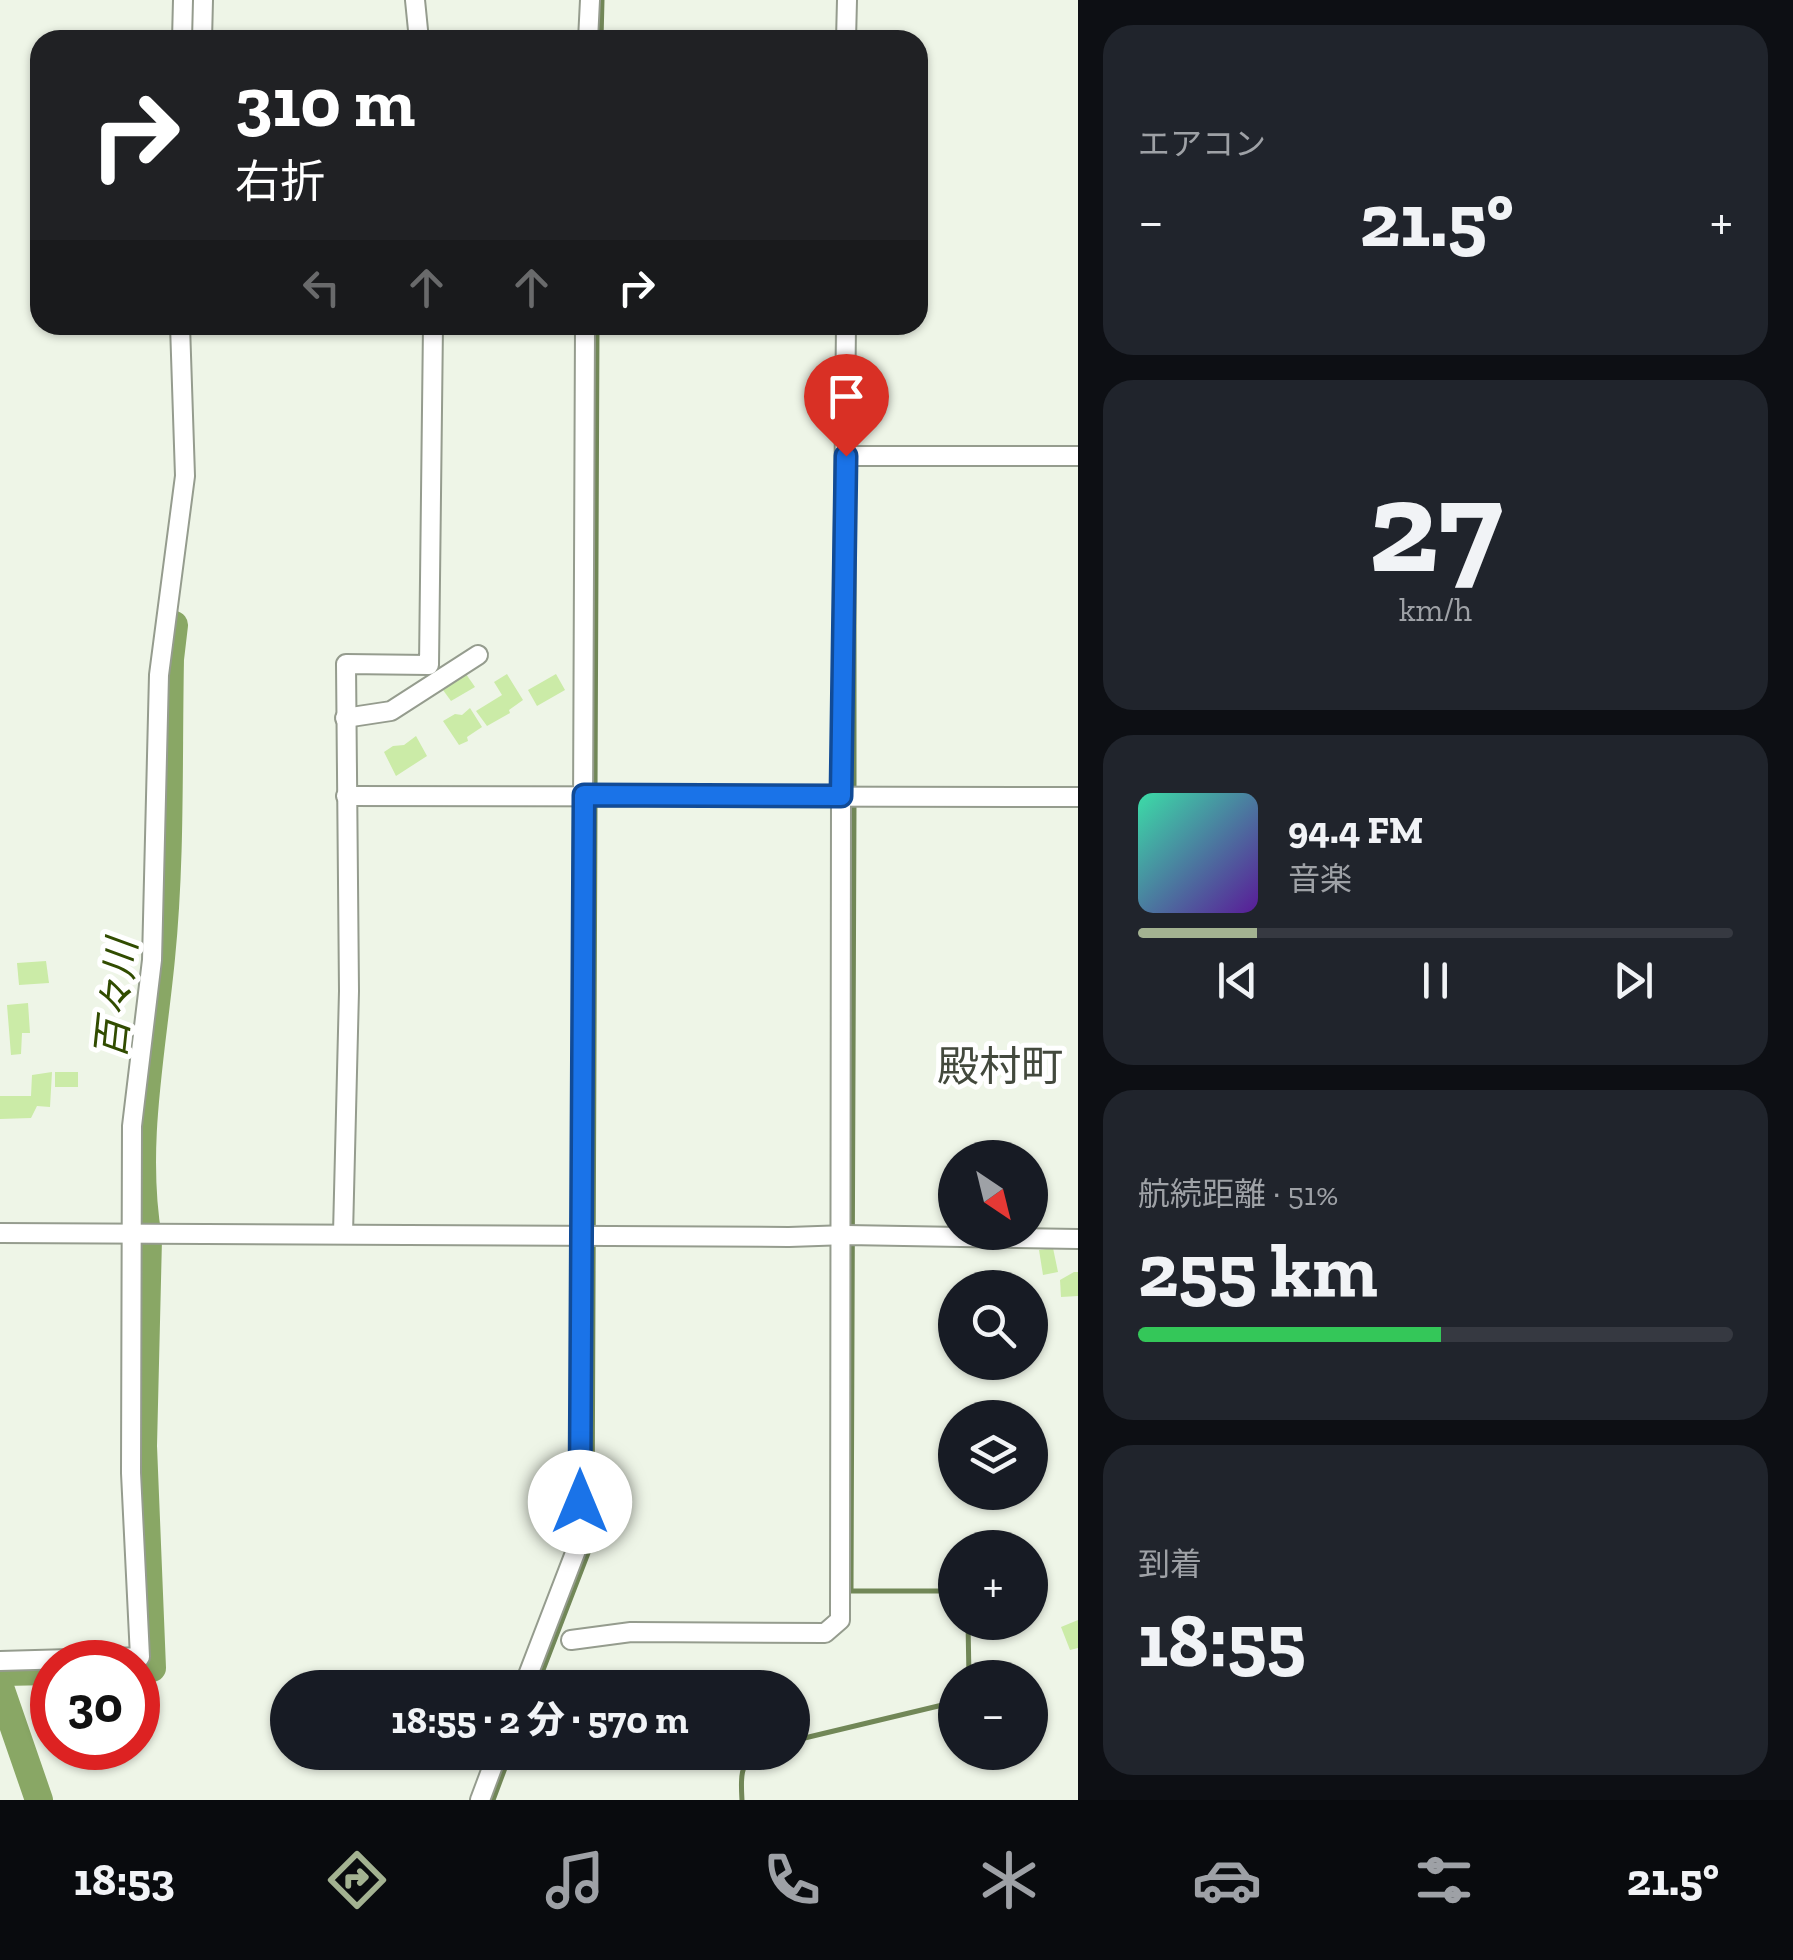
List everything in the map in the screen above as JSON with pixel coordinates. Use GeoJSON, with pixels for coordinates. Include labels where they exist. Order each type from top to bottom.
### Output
{"type":"FeatureCollection","features":[{"type":"Feature","properties":{"kind":"street"},"geometry":{"type":"LineString","coordinates":[[182,30],[183,0]]}},
{"type":"Feature","properties":{"kind":"street"},"geometry":{"type":"LineString","coordinates":[[202,30],[203,0]]}},
{"type":"Feature","properties":{"kind":"street"},"geometry":{"type":"LineString","coordinates":[[415,0],[418,30]]}},
{"type":"Feature","properties":{"kind":"street"},"geometry":{"type":"LineString","coordinates":[[588,30],[590,0]]}},
{"type":"Feature","properties":{"kind":"street"},"geometry":{"type":"LineString","coordinates":[[846,0],[846,30]]}},
{"type":"Feature","properties":{"kind":"street"},"geometry":{"type":"LineString","coordinates":[[0,1662],[140,1657],[132,1474],[142,1233],[132,1126],[152,960],[158,674],[186,476],[180,335]]}},
{"type":"Feature","properties":{"kind":"street"},"geometry":{"type":"LineString","coordinates":[[431,674],[433,335]]}},
{"type":"Feature","properties":{"kind":"street"},"geometry":{"type":"LineString","coordinates":[[530,1670],[580,1540],[589,1234],[591,795],[585,335]]}},
{"type":"Feature","properties":{"kind":"street"},"geometry":{"type":"LineString","coordinates":[[571,1640],[632,1632],[825,1633],[840,1620],[848,1235],[852,456],[846,335]]}},
{"type":"Feature","properties":{"kind":"street"},"geometry":{"type":"LineString","coordinates":[[852,456],[1078,456]]}},
{"type":"Feature","properties":{"kind":"street"},"geometry":{"type":"LineString","coordinates":[[345,718],[392,711],[431,674],[478,655]]}},
{"type":"Feature","properties":{"kind":"street"},"geometry":{"type":"LineString","coordinates":[[343,1234],[349,991],[346,664],[431,674]]}},
{"type":"Feature","properties":{"kind":"street"},"geometry":{"type":"LineString","coordinates":[[346,796],[1078,798]]}},
{"type":"Feature","properties":{"kind":"street"},"geometry":{"type":"LineString","coordinates":[[0,1234],[1078,1239]]}},
{"type":"Feature","properties":{"kind":"street"},"geometry":{"type":"LineString","coordinates":[[480,1800],[491,1770]]}},
{"type":"Feature","properties":{"kind":"building"},"geometry":{"type":"Polygon","coordinates":[[[466,674],[475,687],[451,701],[443,690],[466,674]]]}},
{"type":"Feature","properties":{"kind":"building"},"geometry":{"type":"Polygon","coordinates":[[[507,674],[523,700],[487,726],[476,711],[502,695],[494,682],[507,674]]]}},
{"type":"Feature","properties":{"kind":"building"},"geometry":{"type":"Polygon","coordinates":[[[556,674],[565,690],[537,706],[528,690],[556,674]]]}},
{"type":"Feature","properties":{"kind":"building"},"geometry":{"type":"Polygon","coordinates":[[[470,708],[482,727],[459,745],[443,721],[470,708]]]}},
{"type":"Feature","properties":{"kind":"building"},"geometry":{"type":"Polygon","coordinates":[[[416,736],[427,756],[396,776],[384,752],[416,736]]]}},
{"type":"Feature","properties":{"kind":"building"},"geometry":{"type":"Polygon","coordinates":[[[46,961],[49,983],[19,985],[17,963],[46,961]]]}},
{"type":"Feature","properties":{"kind":"building"},"geometry":{"type":"Polygon","coordinates":[[[28,1003],[30,1033],[22,1033],[21,1054],[11,1055],[7,1005],[28,1003]]]}},
{"type":"Feature","properties":{"kind":"building"},"geometry":{"type":"Polygon","coordinates":[[[52,1072],[50,1107],[37,1106],[31,1118],[0,1119],[0,1096],[31,1096],[32,1075],[52,1072]]]}},
{"type":"Feature","properties":{"kind":"building"},"geometry":{"type":"Polygon","coordinates":[[[55,1072],[78,1072],[78,1087],[55,1087],[55,1072]]]}},
{"type":"Feature","properties":{"kind":"building"},"geometry":{"type":"Polygon","coordinates":[[[1053,1248],[1058,1272],[1048,1274],[1048,1270],[1042,1270],[1039,1250],[1053,1248]]]}},
{"type":"Feature","properties":{"kind":"building"},"geometry":{"type":"Polygon","coordinates":[[[1078,1272],[1078,1296],[1061,1297],[1060,1280],[1078,1272]]]}},
{"type":"Feature","properties":{"kind":"building"},"geometry":{"type":"Polygon","coordinates":[[[1078,1620],[1078,1648],[1070,1650],[1061,1627],[1078,1620]]]}},
{"type":"Feature","properties":{"kind":"waterway","name":"百々川"},"geometry":{"type":"LineString","coordinates":[[192,30],[193,0]]}},
{"type":"Feature","properties":{"kind":"waterway"},"geometry":{"type":"LineString","coordinates":[[601,30],[602,0]]}},
{"type":"Feature","properties":{"kind":"waterway"},"geometry":{"type":"LineString","coordinates":[[595,792],[597,335]]}},
{"type":"Feature","properties":{"kind":"waterway"},"geometry":{"type":"LineString","coordinates":[[854,358],[854,792]]}},
{"type":"Feature","properties":{"kind":"waterway","name":"百々川"},"geometry":{"type":"LineString","coordinates":[[151,1640],[143,1446],[148,1239],[142,1169],[145,1098],[164,921],[174,625]]}},
{"type":"Feature","properties":{"kind":"waterway"},"geometry":{"type":"LineString","coordinates":[[543,1670],[592,1533],[595,803]]}},
{"type":"Feature","properties":{"kind":"waterway"},"geometry":{"type":"LineString","coordinates":[[854,803],[851,1591],[938,1591]]}},
{"type":"Feature","properties":{"kind":"waterway"},"geometry":{"type":"LineString","coordinates":[[968,1640],[969,1660]]}},
{"type":"Feature","properties":{"kind":"waterway","name":"百々川"},"geometry":{"type":"LineString","coordinates":[[0,1678],[3,1672],[30,1671]]}},
{"type":"Feature","properties":{"kind":"waterway","name":"百々川"},"geometry":{"type":"LineString","coordinates":[[0,1687],[39,1800]]}},
{"type":"Feature","properties":{"kind":"waterway"},"geometry":{"type":"LineString","coordinates":[[810,1737],[938,1706]]}},
{"type":"Feature","properties":{"kind":"waterway"},"geometry":{"type":"LineString","coordinates":[[493,1800],[504,1770]]}},
{"type":"Feature","properties":{"kind":"waterway"},"geometry":{"type":"LineString","coordinates":[[742,1800],[744,1770]]}},
{"type":"Feature","properties":{"kind":"district","name":"殿村町"},"geometry":{"type":"Point","coordinates":[1000,1066]}},
{"type":"Feature","properties":{"kind":"route"},"geometry":{"type":"LineString","coordinates":[[580,1502],[584,795],[841,796],[846,456]]}}]}
